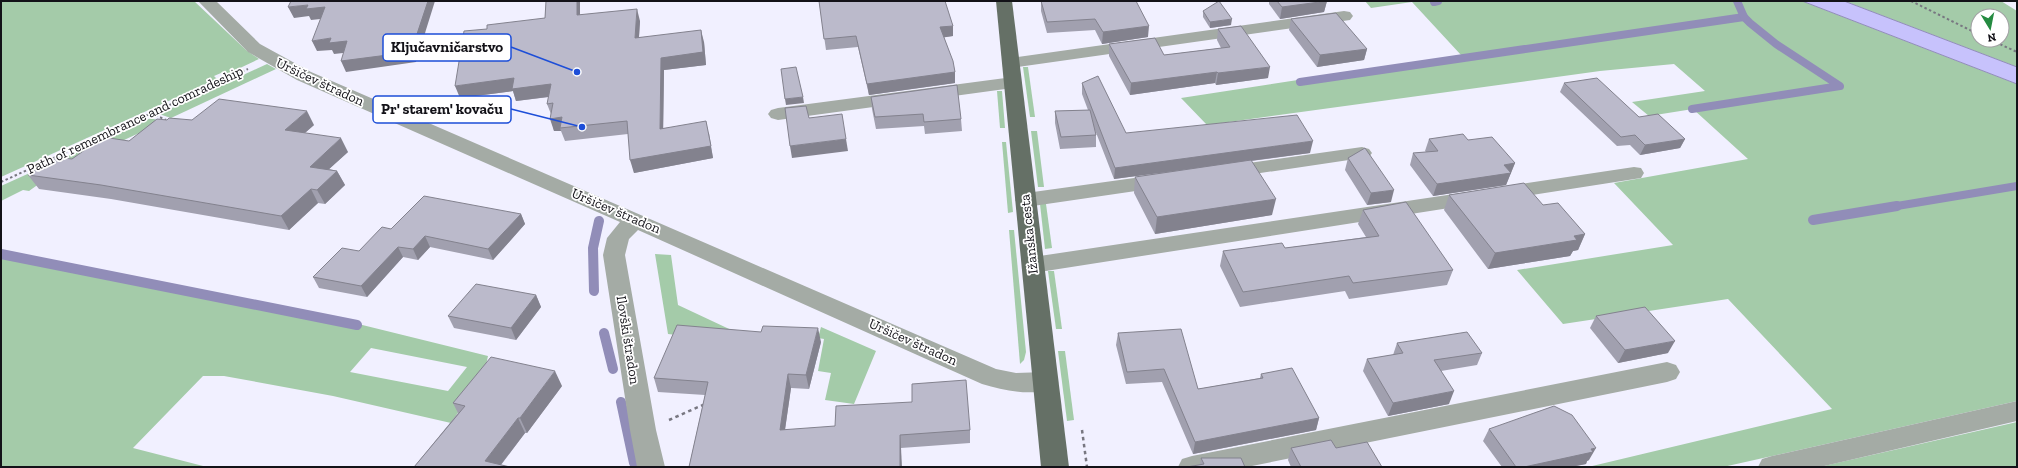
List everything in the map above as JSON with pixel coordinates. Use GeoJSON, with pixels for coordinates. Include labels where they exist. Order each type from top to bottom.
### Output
{"type":"FeatureCollection","features":[{"type":"Feature","properties":{"kind":"main road","name":"Ižanska cesta"},"geometry":{"type":"LineString","coordinates":[[1004,1],[1055,467]]}},
{"type":"Feature","properties":{"kind":"street","name":"Uršičev štradon"},"geometry":{"type":"LineString","coordinates":[[206,1],[254,48],[270,59],[304,76],[636,220],[991,377],[1016,383],[1046,382]]}},
{"type":"Feature","properties":{"kind":"street"},"geometry":{"type":"LineString","coordinates":[[778,114],[1344,16]]}},
{"type":"Feature","properties":{"kind":"street"},"geometry":{"type":"LineString","coordinates":[[1206,175],[1362,153]]}},
{"type":"Feature","properties":{"kind":"street"},"geometry":{"type":"LineString","coordinates":[[1033,264],[1634,173]]}},
{"type":"Feature","properties":{"kind":"street"},"geometry":{"type":"LineString","coordinates":[[1026,200],[1183,178]]}},
{"type":"Feature","properties":{"kind":"street","name":"Ilovški štradon"},"geometry":{"type":"LineString","coordinates":[[636,220],[622,231],[615,241],[614,255],[643,430],[651,467]]}},
{"type":"Feature","properties":{"kind":"street"},"geometry":{"type":"LineString","coordinates":[[1192,467],[1667,372]]}},
{"type":"Feature","properties":{"kind":"street"},"geometry":{"type":"LineString","coordinates":[[1772,467],[2017,411]]}},
{"type":"Feature","properties":{"kind":"path"},"geometry":{"type":"LineString","coordinates":[[1911,1],[1970,30]]}},
{"type":"Feature","properties":{"kind":"path","name":"Path of remembrance and comradeship"},"geometry":{"type":"LineString","coordinates":[[1,182],[270,59]]}},
{"type":"Feature","properties":{"kind":"path"},"geometry":{"type":"LineString","coordinates":[[151,113],[172,122]]}},
{"type":"Feature","properties":{"kind":"path"},"geometry":{"type":"LineString","coordinates":[[643,430],[707,403]]}},
{"type":"Feature","properties":{"kind":"green space"},"geometry":{"type":"Polygon","coordinates":[[[1,1],[194,1],[246,50],[259,59],[225,75],[221,73],[214,76],[217,79],[1,177],[1,1]]]}},
{"type":"Feature","properties":{"kind":"green space"},"geometry":{"type":"Polygon","coordinates":[[[1365,1],[1802,1],[2017,84],[2017,401],[1723,467],[1588,467],[1832,409],[1728,299],[1563,324],[1517,270],[1673,245],[1614,183],[1748,159],[1693,109],[1649,116],[1632,102],[1705,91],[1674,64],[1600,71],[1207,125],[1181,98],[1461,55],[1412,2],[1371,8],[1365,1]]]}},
{"type":"Feature","properties":{"kind":"green space"},"geometry":{"type":"Polygon","coordinates":[[[1844,1],[2001,1],[2017,11],[2017,67],[1844,1]]]}},
{"type":"Feature","properties":{"kind":"green space"},"geometry":{"type":"Polygon","coordinates":[[[267,64],[276,69],[171,118],[159,114],[267,64]]]}},
{"type":"Feature","properties":{"kind":"green space"},"geometry":{"type":"Polygon","coordinates":[[[1023,67],[1028,67],[1035,117],[1030,117],[1023,67]]]}},
{"type":"Feature","properties":{"kind":"green space"},"geometry":{"type":"Polygon","coordinates":[[[997,91],[1002,91],[1005,128],[1000,128],[997,91]]]}},
{"type":"Feature","properties":{"kind":"green space"},"geometry":{"type":"Polygon","coordinates":[[[151,118],[163,122],[57,171],[29,191],[23,190],[1,201],[1,186],[151,118]]]}},
{"type":"Feature","properties":{"kind":"green space"},"geometry":{"type":"Polygon","coordinates":[[[1031,131],[1037,131],[1044,187],[1038,187],[1031,131]]]}},
{"type":"Feature","properties":{"kind":"green space"},"geometry":{"type":"Polygon","coordinates":[[[1002,142],[1006,142],[1013,212],[1008,213],[1002,142]]]}},
{"type":"Feature","properties":{"kind":"green space"},"geometry":{"type":"Polygon","coordinates":[[[1040,204],[1046,204],[1052,248],[1045,249],[1040,204]]]}},
{"type":"Feature","properties":{"kind":"green space"},"geometry":{"type":"Polygon","coordinates":[[[1009,230],[1014,230],[1026,352],[1024,360],[1020,364],[1009,230]]]}},
{"type":"Feature","properties":{"kind":"green space"},"geometry":{"type":"Polygon","coordinates":[[[1,253],[334,318],[488,356],[484,374],[451,423],[333,396],[224,376],[203,376],[133,448],[207,467],[1,467],[1,253]],[[371,348],[350,372],[448,391],[467,367],[371,348]]]}},
{"type":"Feature","properties":{"kind":"green space"},"geometry":{"type":"Polygon","coordinates":[[[655,254],[671,255],[678,305],[742,335],[737,342],[668,334],[655,254]]]}},
{"type":"Feature","properties":{"kind":"green space"},"geometry":{"type":"Polygon","coordinates":[[[1048,271],[1054,271],[1062,329],[1056,329],[1048,271]]]}},
{"type":"Feature","properties":{"kind":"green space"},"geometry":{"type":"Polygon","coordinates":[[[821,327],[876,351],[854,404],[825,400],[831,373],[818,371],[824,339],[818,338],[821,327]]]}},
{"type":"Feature","properties":{"kind":"green space"},"geometry":{"type":"Polygon","coordinates":[[[1058,351],[1065,351],[1074,420],[1067,421],[1058,351]]]}},
{"type":"Feature","properties":{"kind":"green space"},"geometry":{"type":"Polygon","coordinates":[[[2017,422],[2017,467],[1819,467],[2017,422]]]}},
{"type":"Feature","properties":{"kind":"shaded area"},"geometry":{"type":"Polygon","coordinates":[[[1802,1],[1844,1],[2017,67],[2017,84],[1802,1]]]}},
{"type":"Feature","properties":{"kind":"building"},"geometry":{"type":"Polygon","coordinates":[[[291,1],[428,1],[411,52],[341,61],[347,41],[329,43],[331,38],[312,41],[325,7],[306,9],[308,5],[288,7],[291,1]]]}},
{"type":"Feature","properties":{"kind":"building"},"geometry":{"type":"Polygon","coordinates":[[[546,1],[577,1],[577,15],[637,9],[635,38],[701,30],[703,52],[661,58],[660,129],[706,121],[711,146],[630,160],[627,121],[560,128],[562,117],[550,119],[553,103],[547,104],[551,84],[512,89],[514,78],[455,86],[464,31],[487,29],[487,25],[545,18],[546,1]]]}},
{"type":"Feature","properties":{"kind":"building"},"geometry":{"type":"Polygon","coordinates":[[[819,1],[945,1],[953,26],[940,27],[953,61],[955,72],[867,84],[856,36],[824,39],[819,1]]]}},
{"type":"Feature","properties":{"kind":"building"},"geometry":{"type":"Polygon","coordinates":[[[1041,1],[1136,1],[1149,26],[1103,32],[1095,19],[1047,22],[1041,1]]]}},
{"type":"Feature","properties":{"kind":"building"},"geometry":{"type":"Polygon","coordinates":[[[1219,1],[1232,19],[1210,22],[1203,11],[1219,1]]]}},
{"type":"Feature","properties":{"kind":"building"},"geometry":{"type":"Polygon","coordinates":[[[1277,1],[1327,1],[1282,7],[1277,1]]]}},
{"type":"Feature","properties":{"kind":"building"},"geometry":{"type":"Polygon","coordinates":[[[1336,13],[1367,49],[1320,55],[1291,19],[1336,13]]]}},
{"type":"Feature","properties":{"kind":"building"},"geometry":{"type":"Polygon","coordinates":[[[1241,26],[1270,67],[1131,83],[1109,44],[1155,38],[1164,55],[1230,47],[1218,29],[1241,26]]]}},
{"type":"Feature","properties":{"kind":"building"},"geometry":{"type":"Polygon","coordinates":[[[796,67],[803,97],[785,99],[781,69],[796,67]]]}},
{"type":"Feature","properties":{"kind":"building"},"geometry":{"type":"Polygon","coordinates":[[[1098,76],[1126,133],[1297,115],[1313,141],[1115,168],[1082,83],[1098,76]]]}},
{"type":"Feature","properties":{"kind":"building"},"geometry":{"type":"Polygon","coordinates":[[[1597,78],[1639,117],[1658,114],[1685,139],[1645,145],[1635,135],[1621,137],[1564,83],[1597,78]]]}},
{"type":"Feature","properties":{"kind":"building"},"geometry":{"type":"Polygon","coordinates":[[[957,85],[961,119],[924,122],[923,114],[875,117],[871,97],[957,85]]]}},
{"type":"Feature","properties":{"kind":"building"},"geometry":{"type":"Polygon","coordinates":[[[219,99],[307,111],[285,130],[341,138],[310,167],[337,171],[317,190],[311,189],[281,216],[101,185],[28,175],[54,157],[72,159],[103,137],[129,141],[157,119],[167,120],[169,118],[192,120],[219,99]]]}},
{"type":"Feature","properties":{"kind":"building"},"geometry":{"type":"Polygon","coordinates":[[[806,106],[809,118],[842,114],[846,139],[790,146],[785,108],[806,106]]]}},
{"type":"Feature","properties":{"kind":"building"},"geometry":{"type":"Polygon","coordinates":[[[1090,110],[1096,135],[1061,137],[1055,111],[1090,110]]]}},
{"type":"Feature","properties":{"kind":"building"},"geometry":{"type":"Polygon","coordinates":[[[1463,134],[1468,140],[1492,137],[1515,163],[1504,165],[1511,173],[1437,184],[1413,153],[1438,151],[1429,139],[1463,134]]]}},
{"type":"Feature","properties":{"kind":"building"},"geometry":{"type":"Polygon","coordinates":[[[1365,148],[1394,190],[1371,193],[1348,158],[1365,148]]]}},
{"type":"Feature","properties":{"kind":"building"},"geometry":{"type":"Polygon","coordinates":[[[1251,160],[1276,199],[1157,217],[1135,177],[1251,160]]]}},
{"type":"Feature","properties":{"kind":"building"},"geometry":{"type":"Polygon","coordinates":[[[1524,183],[1543,205],[1558,203],[1585,234],[1574,236],[1577,240],[1495,253],[1449,195],[1524,183]]]}},
{"type":"Feature","properties":{"kind":"building"},"geometry":{"type":"Polygon","coordinates":[[[424,196],[521,214],[488,249],[425,236],[413,249],[398,247],[361,286],[313,277],[342,248],[359,251],[382,227],[391,229],[424,196]]]}},
{"type":"Feature","properties":{"kind":"building"},"geometry":{"type":"Polygon","coordinates":[[[1406,202],[1453,270],[1353,283],[1349,276],[1243,292],[1223,251],[1282,243],[1285,248],[1379,236],[1363,210],[1406,202]]]}},
{"type":"Feature","properties":{"kind":"building"},"geometry":{"type":"Polygon","coordinates":[[[476,284],[536,295],[511,328],[448,316],[476,284]]]}},
{"type":"Feature","properties":{"kind":"building"},"geometry":{"type":"Polygon","coordinates":[[[1645,307],[1675,341],[1625,350],[1596,316],[1645,307]]]}},
{"type":"Feature","properties":{"kind":"building"},"geometry":{"type":"Polygon","coordinates":[[[677,325],[761,332],[763,326],[818,328],[806,375],[788,374],[780,430],[835,426],[836,406],[912,402],[912,384],[966,380],[970,430],[900,435],[900,467],[689,467],[708,382],[654,378],[677,325]]]}},
{"type":"Feature","properties":{"kind":"building"},"geometry":{"type":"Polygon","coordinates":[[[1181,329],[1198,389],[1263,378],[1261,374],[1292,368],[1319,418],[1195,442],[1164,369],[1127,372],[1118,333],[1181,329]]]}},
{"type":"Feature","properties":{"kind":"building"},"geometry":{"type":"Polygon","coordinates":[[[1467,332],[1482,353],[1434,360],[1454,391],[1393,403],[1367,359],[1403,353],[1397,343],[1467,332]]]}},
{"type":"Feature","properties":{"kind":"building"},"geometry":{"type":"Polygon","coordinates":[[[491,357],[555,371],[520,418],[518,418],[485,461],[510,467],[414,467],[465,406],[453,403],[491,357]]]}},
{"type":"Feature","properties":{"kind":"building"},"geometry":{"type":"Polygon","coordinates":[[[1554,406],[1572,415],[1596,448],[1591,449],[1593,452],[1524,467],[1516,467],[1489,429],[1554,406]]]}},
{"type":"Feature","properties":{"kind":"building"},"geometry":{"type":"Polygon","coordinates":[[[1331,440],[1336,448],[1367,442],[1382,467],[1301,467],[1291,448],[1331,440]]]}},
{"type":"Feature","properties":{"kind":"building"},"geometry":{"type":"Polygon","coordinates":[[[1201,458],[1241,458],[1245,467],[1187,467],[1204,464],[1201,458]]]}},
{"type":"Feature","properties":{"kind":"waterway"},"geometry":{"type":"LineString","coordinates":[[1434,2],[1438,1]]}},
{"type":"Feature","properties":{"kind":"waterway"},"geometry":{"type":"LineString","coordinates":[[1737,1],[1744,17]]}},
{"type":"Feature","properties":{"kind":"waterway"},"geometry":{"type":"LineString","coordinates":[[1300,82],[1744,17]]}},
{"type":"Feature","properties":{"kind":"waterway"},"geometry":{"type":"LineString","coordinates":[[1692,109],[1840,86],[1776,44],[1744,17]]}},
{"type":"Feature","properties":{"kind":"waterway"},"geometry":{"type":"LineString","coordinates":[[1813,220],[2017,186]]}},
{"type":"Feature","properties":{"kind":"waterway"},"geometry":{"type":"LineString","coordinates":[[594,291],[593,248],[599,221]]}},
{"type":"Feature","properties":{"kind":"waterway"},"geometry":{"type":"LineString","coordinates":[[1,254],[357,325]]}},
{"type":"Feature","properties":{"kind":"waterway"},"geometry":{"type":"LineString","coordinates":[[604,333],[613,369]]}},
{"type":"Feature","properties":{"kind":"waterway"},"geometry":{"type":"LineString","coordinates":[[621,402],[634,463]]}},
{"type":"Feature","properties":{"kind":"place","name":"Ključavničarstvo"},"geometry":{"type":"Point","coordinates":[577,72]}},
{"type":"Feature","properties":{"kind":"place","name":"Pr' starem' kovaču"},"geometry":{"type":"Point","coordinates":[582,127]}}]}
